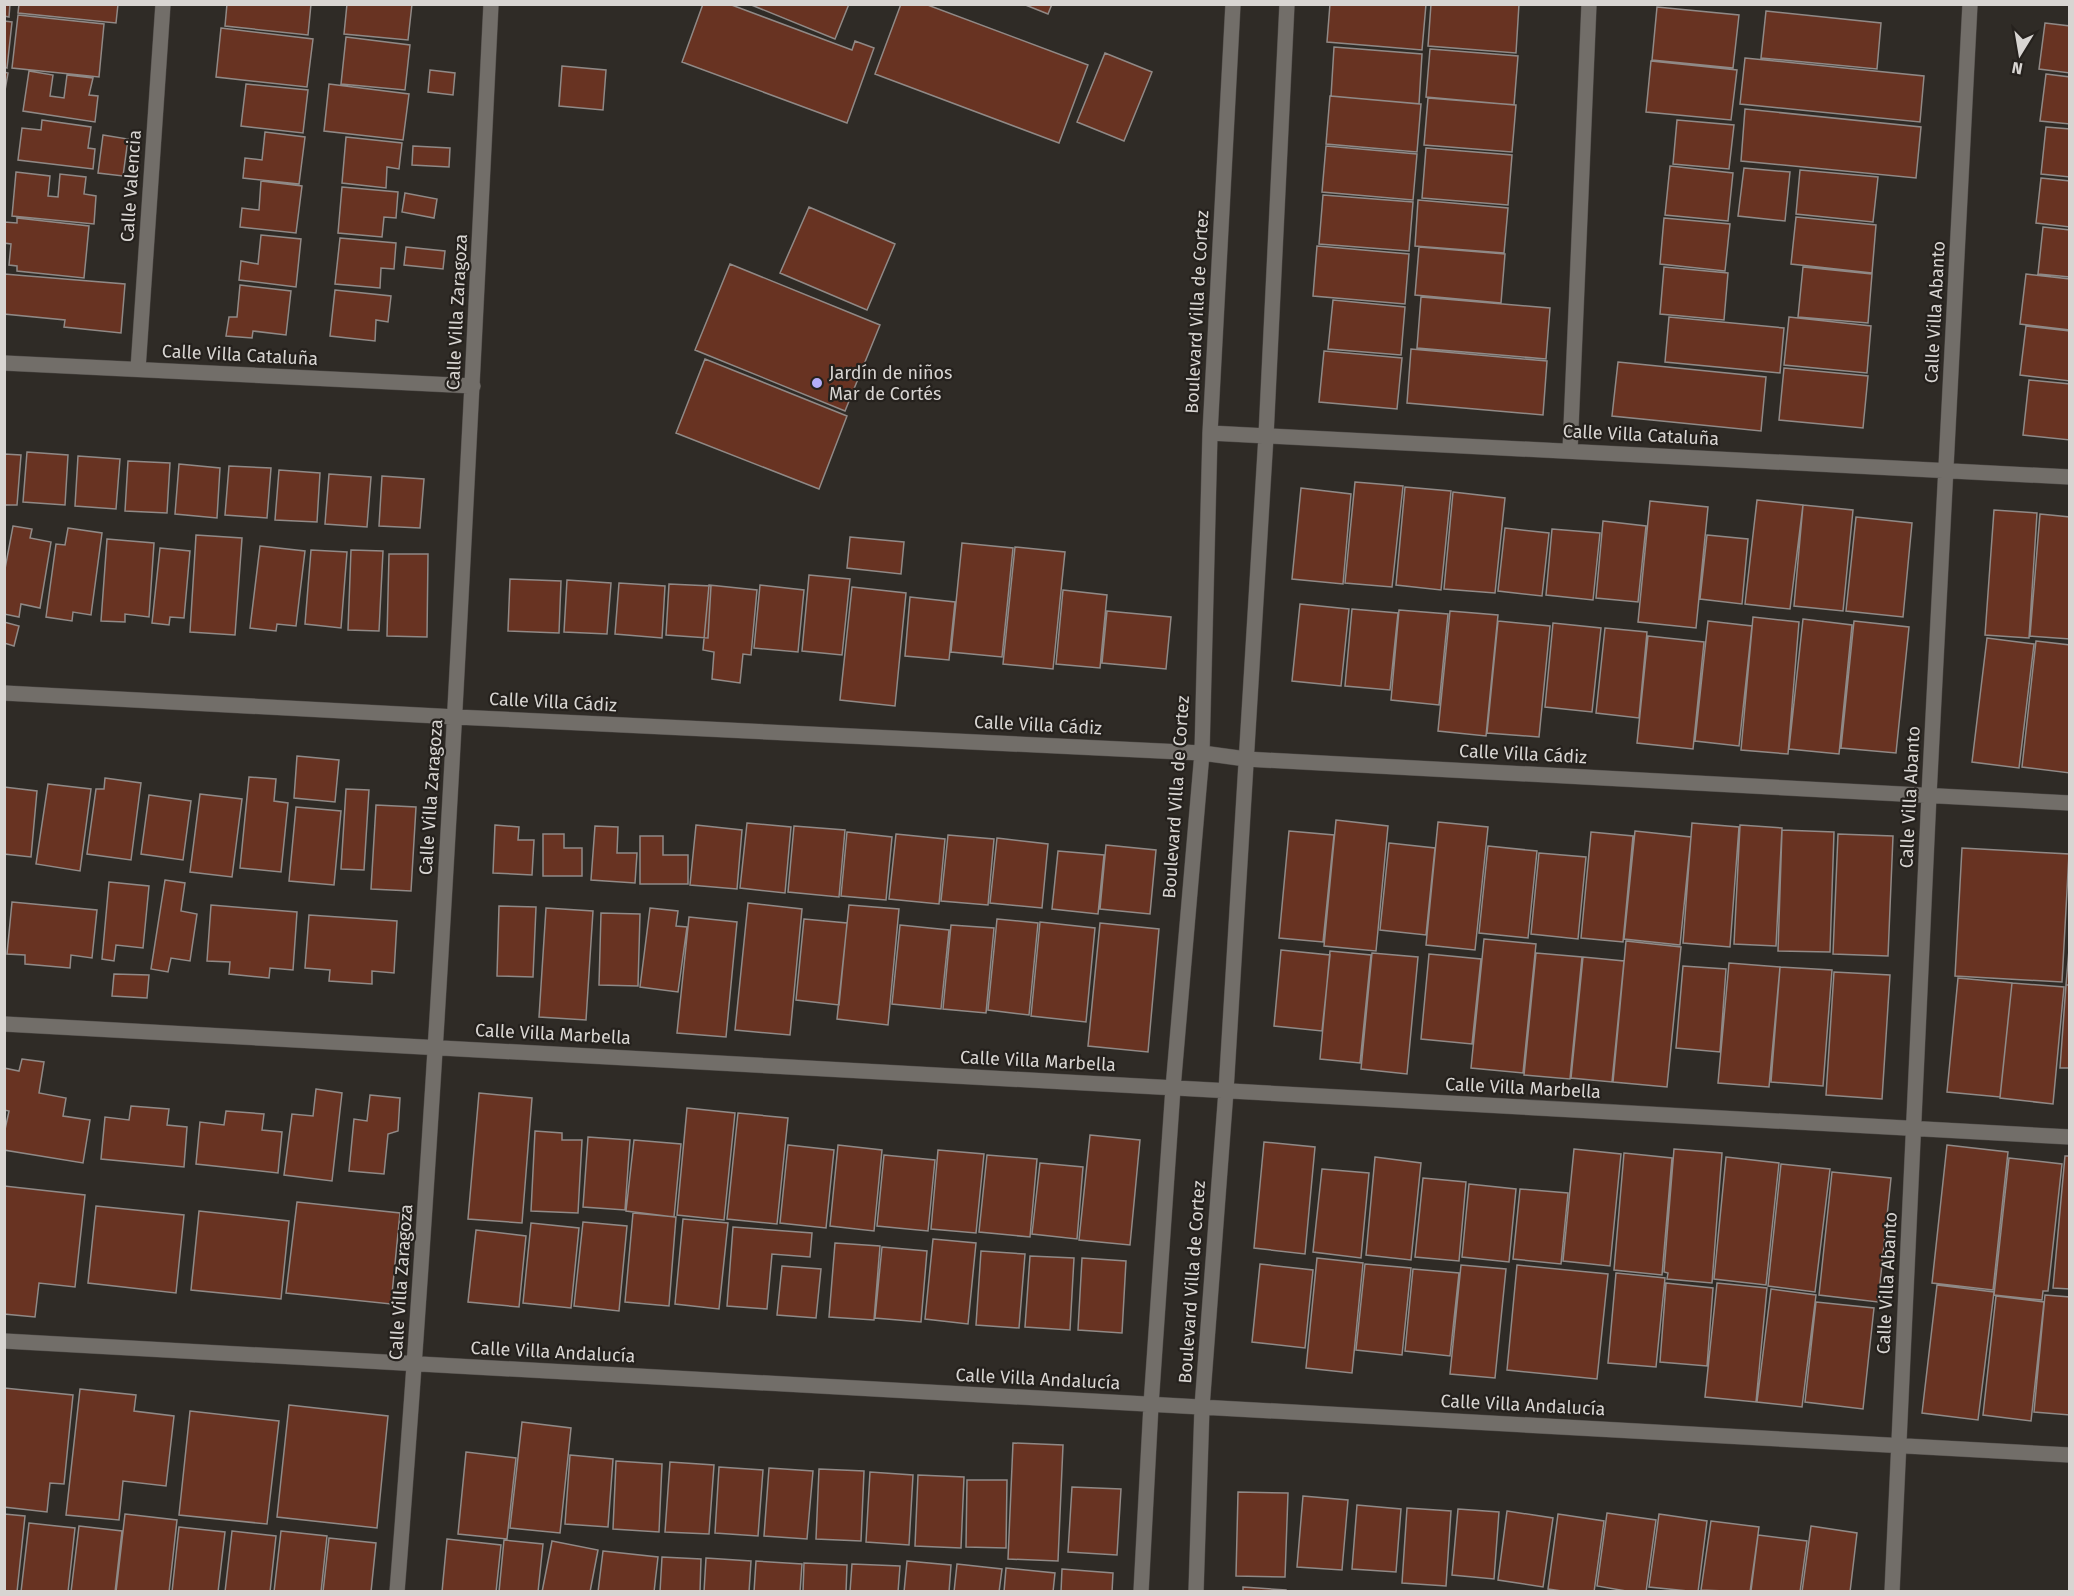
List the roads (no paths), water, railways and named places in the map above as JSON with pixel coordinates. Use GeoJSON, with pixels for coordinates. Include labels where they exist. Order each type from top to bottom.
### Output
{"type":"FeatureCollection","features":[{"type":"Feature","properties":{"kind":"street","name":"Calle Valencia"},"geometry":{"type":"LineString","coordinates":[[138,369],[163,4]]}},
{"type":"Feature","properties":{"kind":"street","name":"Calle Villa Zaragoza"},"geometry":{"type":"LineString","coordinates":[[397,1592],[415,1364],[456,717],[491,4]]}},
{"type":"Feature","properties":{"kind":"street","name":"Boulevard Villa de Cortez"},"geometry":{"type":"LineString","coordinates":[[1142,1592],[1151,1405],[1173,1088],[1202,753],[1210,433],[1233,4]]}},
{"type":"Feature","properties":{"kind":"street","name":"Boulevard Villa de Cortez"},"geometry":{"type":"LineString","coordinates":[[1196,1592],[1202,1407],[1226,1091],[1266,436],[1287,4]]}},
{"type":"Feature","properties":{"kind":"street"},"geometry":{"type":"LineString","coordinates":[[1570,451],[1589,4]]}},
{"type":"Feature","properties":{"kind":"street","name":"Calle Villa Abanto"},"geometry":{"type":"LineString","coordinates":[[1892,1592],[1929,795],[1970,4]]}},
{"type":"Feature","properties":{"kind":"street","name":"Calle Villa Cataluña"},"geometry":{"type":"LineString","coordinates":[[4,363],[472,386]]}},
{"type":"Feature","properties":{"kind":"street","name":"Calle Villa Cataluña"},"geometry":{"type":"LineString","coordinates":[[1210,433],[2070,477]]}},
{"type":"Feature","properties":{"kind":"street","name":"Calle Villa Cádiz"},"geometry":{"type":"LineString","coordinates":[[4,693],[1202,753],[1246,759],[2070,803]]}},
{"type":"Feature","properties":{"kind":"street","name":"Calle Villa Marbella"},"geometry":{"type":"LineString","coordinates":[[4,1024],[2070,1137]]}},
{"type":"Feature","properties":{"kind":"street","name":"Calle Villa Andalucía"},"geometry":{"type":"LineString","coordinates":[[4,1341],[2070,1455]]}},
{"type":"Feature","properties":{"kind":"place","name":"Jardín de niños Mar de Cortés"},"geometry":{"type":"Point","coordinates":[817,383]}}]}
